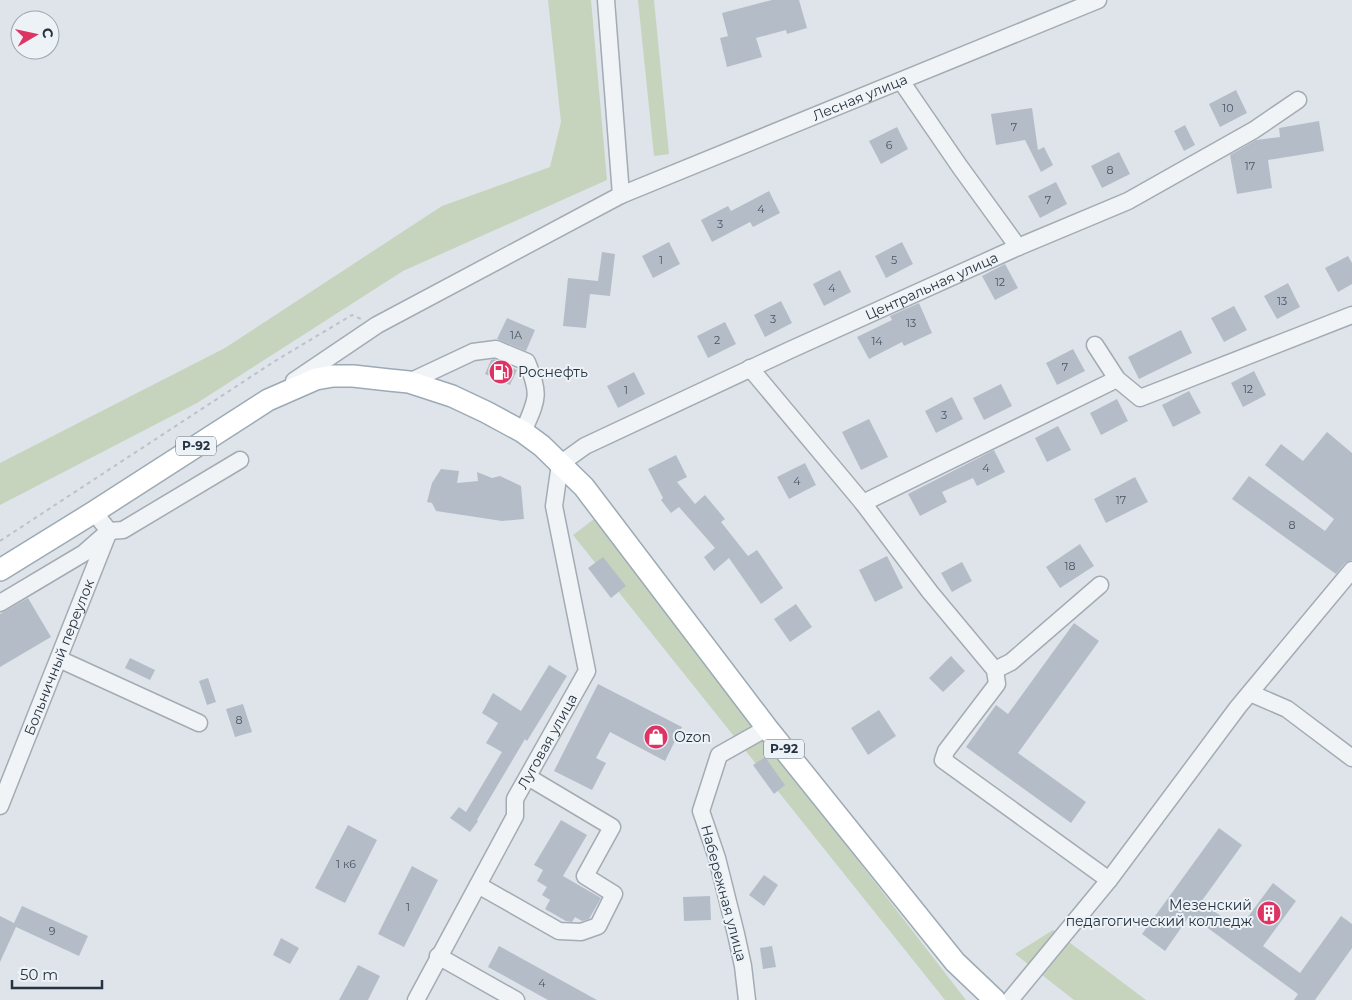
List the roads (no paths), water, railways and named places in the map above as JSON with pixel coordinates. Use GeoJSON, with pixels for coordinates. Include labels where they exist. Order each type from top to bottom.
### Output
{"type":"FeatureCollection","features":[{"type":"Feature","properties":{"kind":"main road","name":"Р-92"},"geometry":{"type":"LineString","coordinates":[[0,570],[268,400],[316,379],[333,376],[353,376],[409,382],[452,396],[523,432],[542,446],[584,487],[767,728],[955,962],[995,1000]]}},
{"type":"Feature","properties":{"kind":"street"},"geometry":{"type":"LineString","coordinates":[[606,0],[622,195]]}},
{"type":"Feature","properties":{"kind":"street","name":"Лесная улица"},"geometry":{"type":"LineString","coordinates":[[268,400],[377,325],[622,195],[1098,0]]}},
{"type":"Feature","properties":{"kind":"street"},"geometry":{"type":"LineString","coordinates":[[901,81],[1018,247]]}},
{"type":"Feature","properties":{"kind":"street","name":"Центральная улица"},"geometry":{"type":"LineString","coordinates":[[560,464],[585,446],[750,368],[1018,247],[1128,201],[1254,130],[1298,100]]}},
{"type":"Feature","properties":{"kind":"street"},"geometry":{"type":"LineString","coordinates":[[1095,344],[1117,379],[1140,398],[1352,316]]}},
{"type":"Feature","properties":{"kind":"street"},"geometry":{"type":"LineString","coordinates":[[409,382],[473,352],[496,349],[527,362],[535,382],[536,400],[523,432]]}},
{"type":"Feature","properties":{"kind":"street"},"geometry":{"type":"LineString","coordinates":[[750,368],[863,503],[930,592],[995,670],[997,684],[946,752],[943,760],[1109,880]]}},
{"type":"Feature","properties":{"kind":"street"},"geometry":{"type":"LineString","coordinates":[[863,503],[1117,379]]}},
{"type":"Feature","properties":{"kind":"street"},"geometry":{"type":"LineString","coordinates":[[0,603],[84,553],[109,531],[123,530],[240,460]]}},
{"type":"Feature","properties":{"kind":"street","name":"Луговая улица"},"geometry":{"type":"LineString","coordinates":[[421,997],[438,956],[515,816],[516,799],[587,671],[554,506],[560,464]]}},
{"type":"Feature","properties":{"kind":"street"},"geometry":{"type":"LineString","coordinates":[[94,512],[109,531]]}},
{"type":"Feature","properties":{"kind":"street","name":"Больничный переулок"},"geometry":{"type":"LineString","coordinates":[[0,806],[109,531]]}},
{"type":"Feature","properties":{"kind":"street"},"geometry":{"type":"LineString","coordinates":[[1010,1000],[1109,880],[1250,693],[1352,570]]}},
{"type":"Feature","properties":{"kind":"street"},"geometry":{"type":"LineString","coordinates":[[995,670],[1011,662],[1100,585]]}},
{"type":"Feature","properties":{"kind":"street"},"geometry":{"type":"LineString","coordinates":[[59,659],[199,723]]}},
{"type":"Feature","properties":{"kind":"street"},"geometry":{"type":"LineString","coordinates":[[1250,693],[1287,709],[1352,758]]}},
{"type":"Feature","properties":{"kind":"street","name":"Набережная улица"},"geometry":{"type":"LineString","coordinates":[[747,1000],[743,966],[736,934],[717,858],[701,811],[719,755],[767,728]]}},
{"type":"Feature","properties":{"kind":"street"},"geometry":{"type":"LineString","coordinates":[[478,885],[559,931],[580,932],[598,926],[614,894],[585,876],[612,827],[528,777]]}},
{"type":"Feature","properties":{"kind":"street"},"geometry":{"type":"LineString","coordinates":[[438,956],[516,1000]]}},
{"type":"Feature","properties":{"kind":"place","name":"Роснефть"},"geometry":{"type":"Point","coordinates":[501,372]}},
{"type":"Feature","properties":{"kind":"place","name":"Ozon"},"geometry":{"type":"Point","coordinates":[656,737]}},
{"type":"Feature","properties":{"kind":"place","name":"Мезенский педагогический колледж"},"geometry":{"type":"Point","coordinates":[1269,913]}}]}
